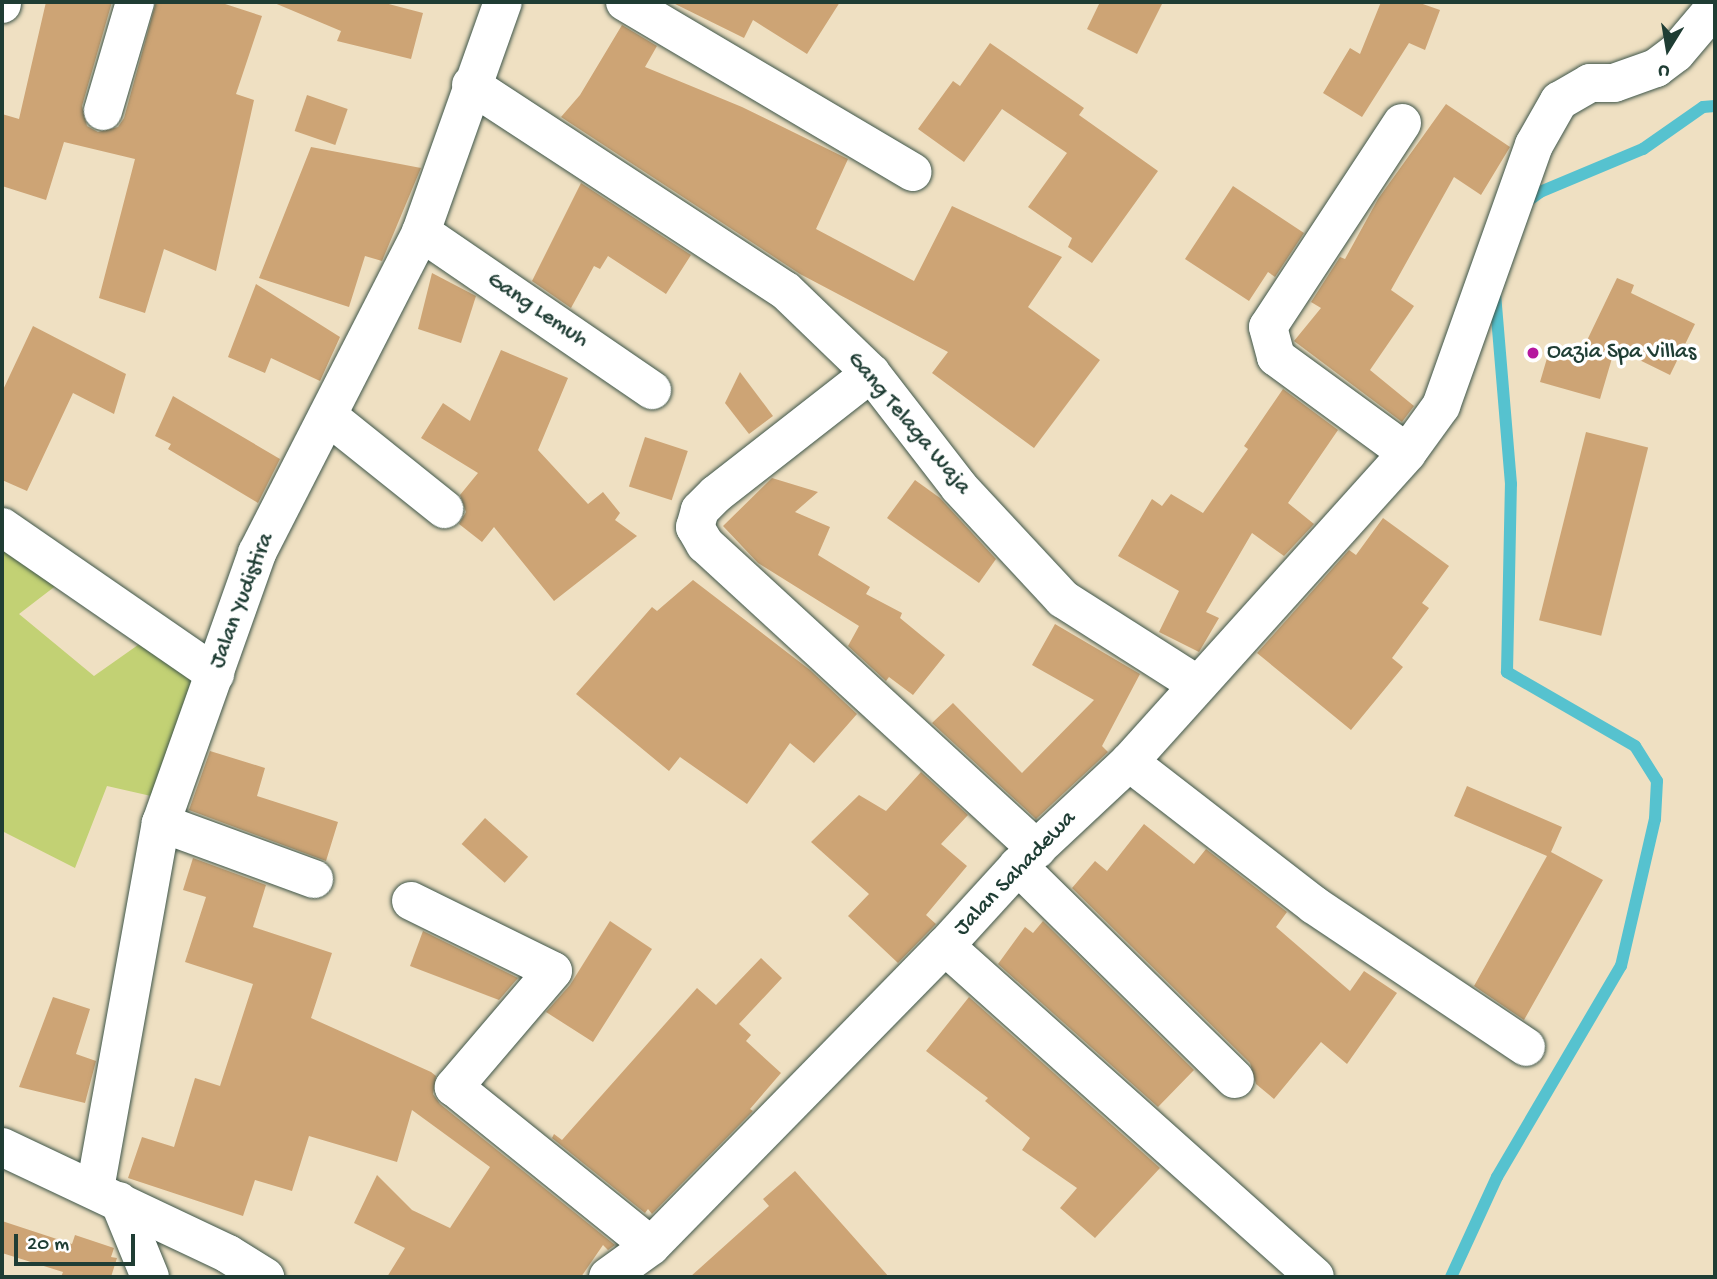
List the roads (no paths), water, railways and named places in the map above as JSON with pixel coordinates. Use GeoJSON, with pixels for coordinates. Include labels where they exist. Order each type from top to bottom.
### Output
{"type":"FeatureCollection","features":[{"type":"Feature","properties":{"kind":"street"},"geometry":{"type":"LineString","coordinates":[[103,111],[135,2]]}},
{"type":"Feature","properties":{"kind":"street"},"geometry":{"type":"LineString","coordinates":[[625,2],[914,172]]}},
{"type":"Feature","properties":{"kind":"street","name":"Jalan Yudistira"},"geometry":{"type":"LineString","coordinates":[[107,1195],[161,823],[257,552],[421,232],[499,3]]}},
{"type":"Feature","properties":{"kind":"street","name":"Jalan Sahadewa"},"geometry":{"type":"LineString","coordinates":[[608,1277],[651,1246],[946,946],[1028,857],[1129,762],[1195,683],[1407,453],[1441,407],[1534,145],[1559,101],[1591,83],[1614,83],[1656,68],[1676,53],[1715,7]]}},
{"type":"Feature","properties":{"kind":"street","name":"Gang Telaga Waja"},"geometry":{"type":"LineString","coordinates":[[471,85],[786,291],[871,373],[959,487],[1063,599],[1195,683]]}},
{"type":"Feature","properties":{"kind":"street"},"geometry":{"type":"LineString","coordinates":[[1402,123],[1268,327],[1276,357],[1407,453]]}},
{"type":"Feature","properties":{"kind":"street","name":"Gang Lemuh"},"geometry":{"type":"LineString","coordinates":[[421,232],[652,390]]}},
{"type":"Feature","properties":{"kind":"street"},"geometry":{"type":"LineString","coordinates":[[871,373],[716,494],[700,510],[695,527],[705,544],[1028,857],[1235,1079]]}},
{"type":"Feature","properties":{"kind":"street"},"geometry":{"type":"LineString","coordinates":[[328,416],[444,509]]}},
{"type":"Feature","properties":{"kind":"street"},"geometry":{"type":"LineString","coordinates":[[2,527],[215,674]]}},
{"type":"Feature","properties":{"kind":"street"},"geometry":{"type":"LineString","coordinates":[[1129,762],[1314,905],[1526,1047]]}},
{"type":"Feature","properties":{"kind":"street"},"geometry":{"type":"LineString","coordinates":[[161,823],[314,879]]}},
{"type":"Feature","properties":{"kind":"street"},"geometry":{"type":"LineString","coordinates":[[411,901],[553,971],[454,1087],[651,1246]]}},
{"type":"Feature","properties":{"kind":"street"},"geometry":{"type":"LineString","coordinates":[[946,946],[1315,1277]]}},
{"type":"Feature","properties":{"kind":"street"},"geometry":{"type":"LineString","coordinates":[[2,1147],[107,1195],[265,1277]]}},
{"type":"Feature","properties":{"kind":"street"},"geometry":{"type":"LineString","coordinates":[[107,1195],[150,1277]]}},
{"type":"Feature","properties":{"kind":"waterway"},"geometry":{"type":"LineString","coordinates":[[1525,203],[1540,192],[1643,149],[1703,107],[1715,106]]}},
{"type":"Feature","properties":{"kind":"waterway"},"geometry":{"type":"LineString","coordinates":[[1451,1277],[1497,1177],[1621,966],[1655,819],[1657,781],[1635,746],[1507,672],[1511,484],[1495,293]]}},
{"type":"Feature","properties":{"kind":"place","name":"Oazia Spa Villas"},"geometry":{"type":"Point","coordinates":[1533,353]}}]}
